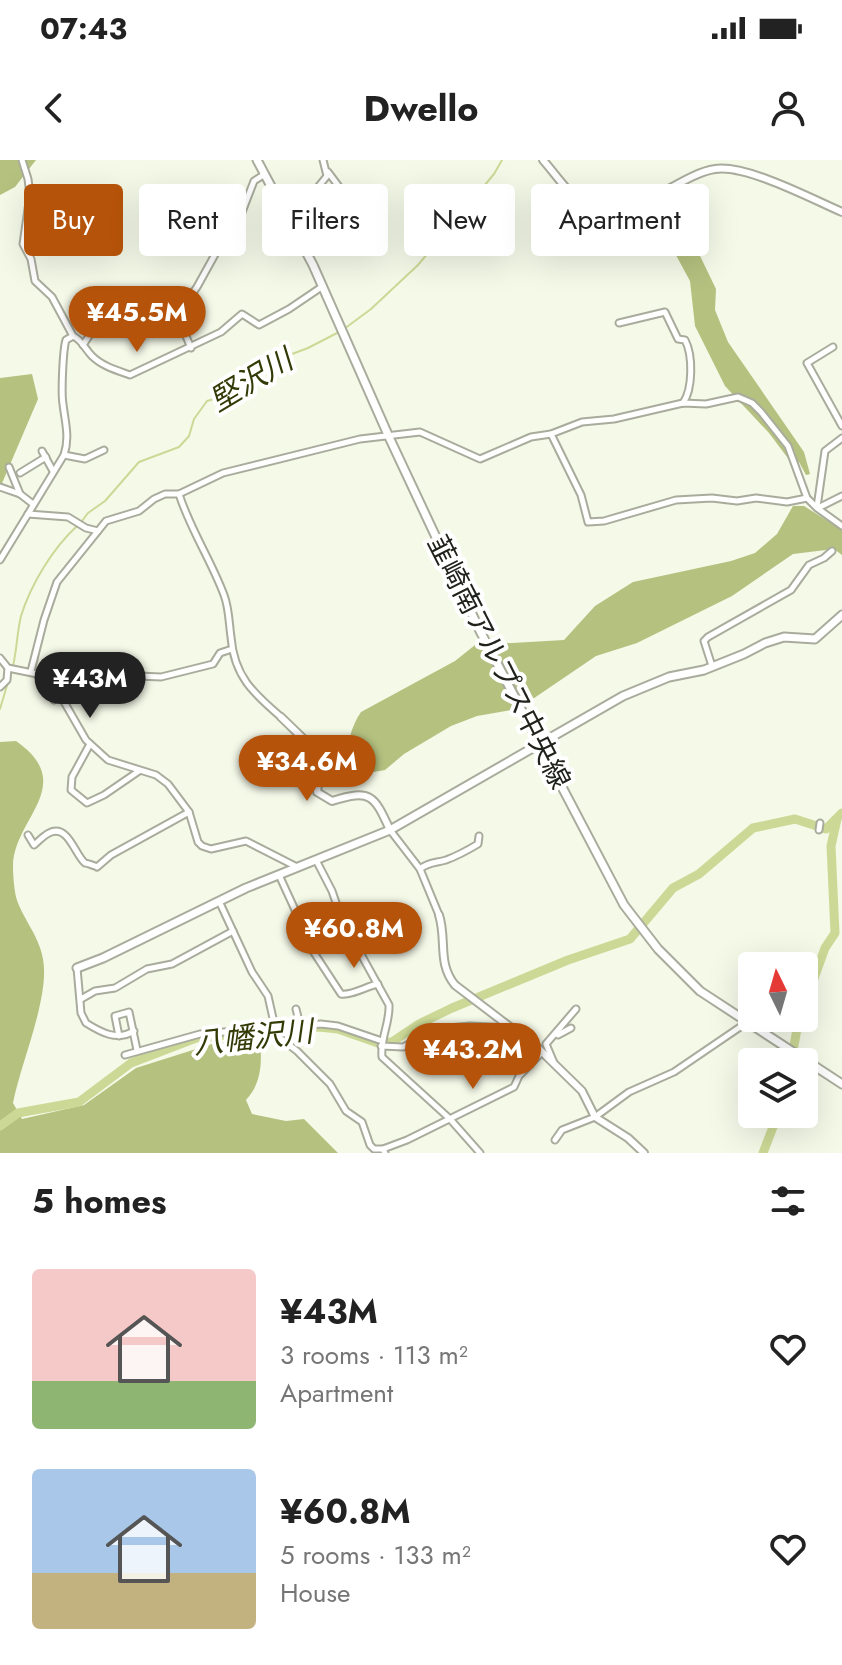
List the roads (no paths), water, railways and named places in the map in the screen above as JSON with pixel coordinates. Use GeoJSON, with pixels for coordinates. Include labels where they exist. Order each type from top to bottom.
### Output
{"type":"FeatureCollection","features":[{"type":"Feature","properties":{"kind":"main road","name":"韮崎南アルプス中央線"},"geometry":{"type":"LineString","coordinates":[[257,160],[272,184]]}},
{"type":"Feature","properties":{"kind":"main road","name":"韮崎南アルプス中央線"},"geometry":{"type":"LineString","coordinates":[[309,256],[480,631],[630,914],[658,949],[700,991],[738,1017]]}},
{"type":"Feature","properties":{"kind":"main road"},"geometry":{"type":"LineString","coordinates":[[77,968],[219,901],[390,830],[623,696],[669,677],[712,666],[784,637],[815,639],[842,615]]}},
{"type":"Feature","properties":{"kind":"main road","name":"韮崎南アルプス中央線"},"geometry":{"type":"LineString","coordinates":[[760,1032],[842,1084]]}},
{"type":"Feature","properties":{"kind":"street"},"geometry":{"type":"LineString","coordinates":[[22,160],[30,195],[23,244],[31,259],[35,281],[52,297],[73,336],[79,338],[105,366],[130,375],[221,332],[242,314],[259,325],[323,286]]}},
{"type":"Feature","properties":{"kind":"street"},"geometry":{"type":"LineString","coordinates":[[323,160],[337,184]]}},
{"type":"Feature","properties":{"kind":"street"},"geometry":{"type":"LineString","coordinates":[[543,160],[582,204],[600,212],[627,210],[688,178],[721,169],[757,176],[842,212]]}},
{"type":"Feature","properties":{"kind":"street"},"geometry":{"type":"LineString","coordinates":[[320,184],[327,171]]}},
{"type":"Feature","properties":{"kind":"street"},"geometry":{"type":"LineString","coordinates":[[191,348],[177,315],[218,249],[232,238],[254,181],[266,173]]}},
{"type":"Feature","properties":{"kind":"street"},"geometry":{"type":"LineString","coordinates":[[619,323],[665,312],[678,339],[685,340],[688,345],[692,358],[689,396],[683,403]]}},
{"type":"Feature","properties":{"kind":"street"},"geometry":{"type":"LineString","coordinates":[[0,560],[64,455],[68,443],[62,400],[63,349],[66,340],[73,336]]}},
{"type":"Feature","properties":{"kind":"street"},"geometry":{"type":"LineString","coordinates":[[83,345],[89,336]]}},
{"type":"Feature","properties":{"kind":"street"},"geometry":{"type":"LineString","coordinates":[[833,347],[807,363],[842,426]]}},
{"type":"Feature","properties":{"kind":"street"},"geometry":{"type":"LineString","coordinates":[[28,672],[57,582],[106,521],[139,511],[165,494],[179,494],[223,473],[360,439],[420,432],[480,459],[531,437],[551,434],[582,422],[614,419],[683,403],[706,404],[738,397],[752,403],[788,446],[807,498],[842,526]]}},
{"type":"Feature","properties":{"kind":"street"},"geometry":{"type":"LineString","coordinates":[[551,434],[581,495],[588,522],[604,521],[676,500],[712,498],[737,501],[756,498],[787,502],[807,498]]}},
{"type":"Feature","properties":{"kind":"street"},"geometry":{"type":"LineString","coordinates":[[817,508],[825,451],[842,438]]}},
{"type":"Feature","properties":{"kind":"street"},"geometry":{"type":"LineString","coordinates":[[64,455],[85,459],[104,450]]}},
{"type":"Feature","properties":{"kind":"street"},"geometry":{"type":"LineString","coordinates":[[20,473],[41,455],[53,471]]}},
{"type":"Feature","properties":{"kind":"street"},"geometry":{"type":"LineString","coordinates":[[9,467],[20,494]]}},
{"type":"Feature","properties":{"kind":"street"},"geometry":{"type":"LineString","coordinates":[[0,487],[20,494],[33,504]]}},
{"type":"Feature","properties":{"kind":"street"},"geometry":{"type":"LineString","coordinates":[[179,494],[225,596],[237,671],[262,701],[313,748],[321,762],[317,792],[332,801],[360,794],[369,795],[375,801],[390,830],[420,869],[443,930],[441,952],[445,971],[455,985],[555,1063],[582,1091],[595,1117],[628,1138],[644,1153]]}},
{"type":"Feature","properties":{"kind":"street"},"geometry":{"type":"LineString","coordinates":[[817,508],[842,496]]}},
{"type":"Feature","properties":{"kind":"street"},"geometry":{"type":"LineString","coordinates":[[28,514],[68,517],[98,531]]}},
{"type":"Feature","properties":{"kind":"street"},"geometry":{"type":"LineString","coordinates":[[712,666],[704,647],[708,637],[791,590],[809,565],[832,551]]}},
{"type":"Feature","properties":{"kind":"street"},"geometry":{"type":"LineString","coordinates":[[0,658],[8,668],[42,675],[161,677],[213,664],[220,653],[232,649]]}},
{"type":"Feature","properties":{"kind":"street"},"geometry":{"type":"LineString","coordinates":[[0,687],[7,680],[8,668]]}},
{"type":"Feature","properties":{"kind":"street"},"geometry":{"type":"LineString","coordinates":[[42,675],[43,683],[54,700]]}},
{"type":"Feature","properties":{"kind":"street"},"geometry":{"type":"LineString","coordinates":[[42,675],[59,693],[90,744],[114,763],[156,775],[168,784],[189,812],[202,846],[211,849],[246,841],[298,867]]}},
{"type":"Feature","properties":{"kind":"street"},"geometry":{"type":"LineString","coordinates":[[90,744],[71,781],[71,790],[87,803],[140,770]]}},
{"type":"Feature","properties":{"kind":"street"},"geometry":{"type":"LineString","coordinates":[[28,835],[34,845],[47,833],[61,833],[72,842],[83,861],[97,867],[111,855],[189,812]]}},
{"type":"Feature","properties":{"kind":"street"},"geometry":{"type":"LineString","coordinates":[[420,869],[427,863],[447,859],[473,847],[478,844],[479,836]]}},
{"type":"Feature","properties":{"kind":"street"},"geometry":{"type":"LineString","coordinates":[[316,860],[342,920],[390,1011],[382,1057],[450,1119],[480,1153]]}},
{"type":"Feature","properties":{"kind":"street"},"geometry":{"type":"LineString","coordinates":[[279,875],[296,912],[294,922],[341,994],[378,984]]}},
{"type":"Feature","properties":{"kind":"street"},"geometry":{"type":"LineString","coordinates":[[219,901],[252,972],[268,996],[276,1030],[330,1084],[346,1111],[362,1122],[374,1149],[384,1151],[514,1087],[519,1076],[542,1052]]}},
{"type":"Feature","properties":{"kind":"street"},"geometry":{"type":"LineString","coordinates":[[81,999],[95,991],[115,988],[147,969],[172,964],[233,931]]}},
{"type":"Feature","properties":{"kind":"street"},"geometry":{"type":"LineString","coordinates":[[77,968],[81,1013],[86,1023],[110,1035],[119,1036],[134,1031]]}},
{"type":"Feature","properties":{"kind":"street"},"geometry":{"type":"LineString","coordinates":[[296,1009],[300,1025]]}},
{"type":"Feature","properties":{"kind":"street"},"geometry":{"type":"LineString","coordinates":[[555,1063],[546,1044],[576,1009]]}},
{"type":"Feature","properties":{"kind":"street"},"geometry":{"type":"LineString","coordinates":[[119,1036],[115,1016],[129,1012],[137,1050]]}},
{"type":"Feature","properties":{"kind":"street"},"geometry":{"type":"LineString","coordinates":[[125,1055],[200,1034],[276,1030],[300,1025],[338,1026],[382,1044],[403,1047],[438,1029],[470,1026],[509,1028]]}},
{"type":"Feature","properties":{"kind":"street"},"geometry":{"type":"LineString","coordinates":[[551,1039],[571,1028]]}},
{"type":"Feature","properties":{"kind":"street"},"geometry":{"type":"LineString","coordinates":[[555,1140],[567,1127],[595,1117],[629,1092],[674,1072],[738,1028]]}},
{"type":"Feature","properties":{"kind":"waterway","name":"堅沢川"},"geometry":{"type":"LineString","coordinates":[[344,329],[371,309],[418,265],[494,174],[502,160]]}},
{"type":"Feature","properties":{"kind":"waterway","name":"堅沢川"},"geometry":{"type":"LineString","coordinates":[[82,521],[105,501],[139,462],[179,447],[189,436],[194,419],[207,401],[243,391],[276,360],[339,332]]}},
{"type":"Feature","properties":{"kind":"waterway","name":"堅沢川"},"geometry":{"type":"LineString","coordinates":[[13,666],[21,616],[31,592],[51,556],[77,526]]}},
{"type":"Feature","properties":{"kind":"waterway","name":"堅沢川"},"geometry":{"type":"LineString","coordinates":[[0,709],[11,672]]}},
{"type":"Feature","properties":{"kind":"waterway","name":"八幡沢川"},"geometry":{"type":"LineString","coordinates":[[0,1126],[18,1113],[79,1102],[131,1063],[196,1038],[319,1027],[338,1029],[378,1043],[392,1042],[452,1008],[568,960],[630,939],[673,888],[699,874],[753,828],[795,819],[826,829],[842,813]]}},
{"type":"Feature","properties":{"kind":"waterway"},"geometry":{"type":"LineString","coordinates":[[818,967],[835,933],[831,846],[837,819]]}},
{"type":"Feature","properties":{"kind":"waterway"},"geometry":{"type":"LineString","coordinates":[[794,1048],[796,1032]]}},
{"type":"Feature","properties":{"kind":"waterway"},"geometry":{"type":"LineString","coordinates":[[763,1153],[773,1128]]}}]}
